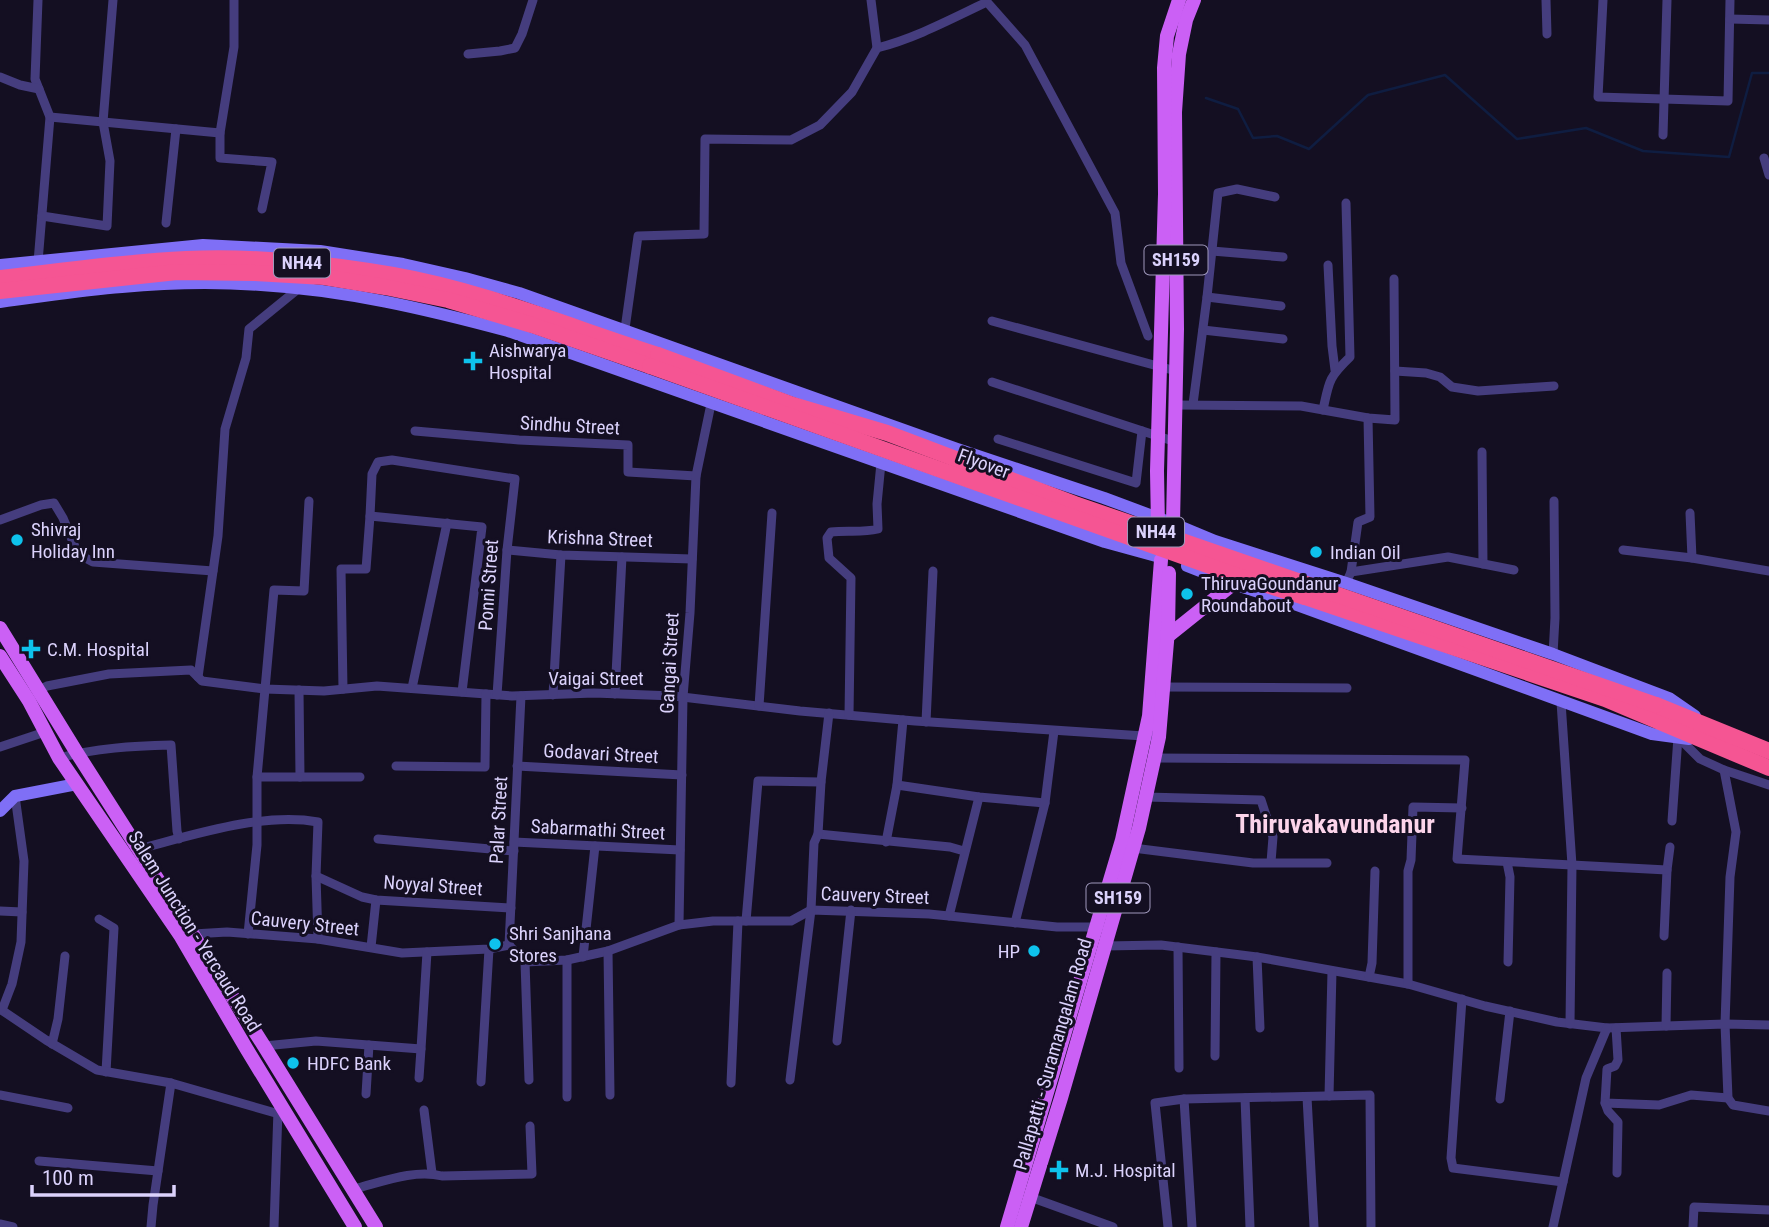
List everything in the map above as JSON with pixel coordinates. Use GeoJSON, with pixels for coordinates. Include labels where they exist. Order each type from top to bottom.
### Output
{"type":"FeatureCollection","features":[{"type":"Feature","properties":{"kind":"highway","name":"NH44"},"geometry":{"type":"LineString","coordinates":[[0,278],[188,259],[255,260],[328,265],[393,275],[489,298],[622,350],[887,433],[1075,504],[1653,711],[1708,734],[1769,768]]}},
{"type":"Feature","properties":{"kind":"highway","name":"NH44"},"geometry":{"type":"LineString","coordinates":[[0,291],[177,272],[324,277],[448,300],[593,340]]}},
{"type":"Feature","properties":{"kind":"highway","name":"Flyover"},"geometry":{"type":"LineString","coordinates":[[654,360],[1238,576],[1583,691],[1653,711]]}},
{"type":"Feature","properties":{"kind":"highway","name":"NH44"},"geometry":{"type":"LineString","coordinates":[[1708,734],[1769,750]]}},
{"type":"Feature","properties":{"kind":"main road"},"geometry":{"type":"LineString","coordinates":[[1176,525],[1158,522],[1158,436],[1165,194],[1164,68],[1167,36],[1179,0]]}},
{"type":"Feature","properties":{"kind":"main road","name":"SH159"},"geometry":{"type":"LineString","coordinates":[[1158,522],[1149,541],[1152,552],[1165,559],[1183,554],[1187,545],[1186,534],[1176,525],[1175,113],[1179,54],[1186,20],[1194,0]]}},
{"type":"Feature","properties":{"kind":"main road"},"geometry":{"type":"LineString","coordinates":[[1007,1227],[1102,928],[1122,840],[1152,736],[1149,716],[1165,559]]}},
{"type":"Feature","properties":{"kind":"main road","name":"Pallapatti - Suramangalam Road"},"geometry":{"type":"LineString","coordinates":[[1021,1227],[1105,946],[1102,928],[1133,848],[1155,758],[1152,736],[1163,687],[1168,636],[1165,559]]}},
{"type":"Feature","properties":{"kind":"main road"},"geometry":{"type":"LineString","coordinates":[[1168,636],[1233,584]]}},
{"type":"Feature","properties":{"kind":"main road"},"geometry":{"type":"LineString","coordinates":[[0,628],[376,1227]]}},
{"type":"Feature","properties":{"kind":"main road","name":"Salem Junction - Yercaud Road"},"geometry":{"type":"LineString","coordinates":[[0,656],[29,701],[60,758],[180,935],[355,1227]]}},
{"type":"Feature","properties":{"kind":"main road"},"geometry":{"type":"LineString","coordinates":[[276,1096],[292,1090]]}},
{"type":"Feature","properties":{"kind":"street"},"geometry":{"type":"LineString","coordinates":[[38,0],[35,79],[50,117],[38,262]]}},
{"type":"Feature","properties":{"kind":"street"},"geometry":{"type":"LineString","coordinates":[[42,216],[107,226],[110,161],[103,122],[113,0]]}},
{"type":"Feature","properties":{"kind":"street"},"geometry":{"type":"LineString","coordinates":[[234,0],[234,47],[220,133],[220,158],[272,162],[262,209]]}},
{"type":"Feature","properties":{"kind":"street"},"geometry":{"type":"LineString","coordinates":[[468,54],[514,48],[522,34],[533,0]]}},
{"type":"Feature","properties":{"kind":"street"},"geometry":{"type":"LineString","coordinates":[[622,350],[638,236],[704,234],[705,139],[791,140],[820,125],[852,92],[877,48],[871,0]]}},
{"type":"Feature","properties":{"kind":"street"},"geometry":{"type":"LineString","coordinates":[[1546,0],[1547,34]]}},
{"type":"Feature","properties":{"kind":"street"},"geometry":{"type":"LineString","coordinates":[[1603,0],[1598,97],[1728,101],[1730,0]]}},
{"type":"Feature","properties":{"kind":"street"},"geometry":{"type":"LineString","coordinates":[[1663,135],[1667,0]]}},
{"type":"Feature","properties":{"kind":"street"},"geometry":{"type":"LineString","coordinates":[[877,48],[917,35],[986,2],[1025,45],[1115,213],[1121,263],[1148,336]]}},
{"type":"Feature","properties":{"kind":"street"},"geometry":{"type":"LineString","coordinates":[[1730,19],[1769,20]]}},
{"type":"Feature","properties":{"kind":"street"},"geometry":{"type":"LineString","coordinates":[[0,77],[39,89]]}},
{"type":"Feature","properties":{"kind":"street"},"geometry":{"type":"LineString","coordinates":[[50,117],[220,133]]}},
{"type":"Feature","properties":{"kind":"street"},"geometry":{"type":"LineString","coordinates":[[166,223],[176,128]]}},
{"type":"Feature","properties":{"kind":"street"},"geometry":{"type":"LineString","coordinates":[[1764,158],[1769,175]]}},
{"type":"Feature","properties":{"kind":"street"},"geometry":{"type":"LineString","coordinates":[[1193,404],[1217,193],[1237,189],[1275,197]]}},
{"type":"Feature","properties":{"kind":"street"},"geometry":{"type":"LineString","coordinates":[[1323,410],[1330,378],[1350,357],[1346,203]]}},
{"type":"Feature","properties":{"kind":"street"},"geometry":{"type":"LineString","coordinates":[[0,264],[202,245],[320,251],[403,264],[465,278],[519,293],[622,350],[711,404],[1105,542],[1165,559],[1354,625],[1652,734],[1678,737],[1708,734]]}},
{"type":"Feature","properties":{"kind":"street"},"geometry":{"type":"LineString","coordinates":[[1212,251],[1283,257]]}},
{"type":"Feature","properties":{"kind":"street"},"geometry":{"type":"LineString","coordinates":[[1328,265],[1335,370]]}},
{"type":"Feature","properties":{"kind":"street"},"geometry":{"type":"LineString","coordinates":[[1175,405],[1301,406],[1395,420],[1394,279]]}},
{"type":"Feature","properties":{"kind":"street"},"geometry":{"type":"LineString","coordinates":[[0,303],[122,286],[179,284],[247,284],[344,293],[426,309],[508,331],[622,350],[944,444],[1158,522]]}},
{"type":"Feature","properties":{"kind":"street"},"geometry":{"type":"LineString","coordinates":[[198,677],[218,536],[225,429],[246,358],[249,330],[298,289]]}},
{"type":"Feature","properties":{"kind":"street"},"geometry":{"type":"LineString","coordinates":[[1207,297],[1281,306]]}},
{"type":"Feature","properties":{"kind":"street"},"geometry":{"type":"LineString","coordinates":[[992,321],[1176,371]]}},
{"type":"Feature","properties":{"kind":"street"},"geometry":{"type":"LineString","coordinates":[[1203,330],[1283,339]]}},
{"type":"Feature","properties":{"kind":"street"},"geometry":{"type":"LineString","coordinates":[[1395,370],[1440,376],[1452,387],[1478,391],[1554,386]]}},
{"type":"Feature","properties":{"kind":"street"},"geometry":{"type":"LineString","coordinates":[[992,382],[1176,442]]}},
{"type":"Feature","properties":{"kind":"street","name":"Gangai Street"},"geometry":{"type":"LineString","coordinates":[[679,925],[684,697],[696,476],[711,404]]}},
{"type":"Feature","properties":{"kind":"street"},"geometry":{"type":"LineString","coordinates":[[1349,578],[1358,522],[1370,517],[1368,418]]}},
{"type":"Feature","properties":{"kind":"street","name":"Sindhu Street"},"geometry":{"type":"LineString","coordinates":[[415,431],[519,440],[628,445],[628,472],[696,476]]}},
{"type":"Feature","properties":{"kind":"street"},"geometry":{"type":"LineString","coordinates":[[998,439],[1136,483],[1142,431]]}},
{"type":"Feature","properties":{"kind":"street"},"geometry":{"type":"LineString","coordinates":[[1482,452],[1483,564]]}},
{"type":"Feature","properties":{"kind":"street","name":"Ponni Street"},"geometry":{"type":"LineString","coordinates":[[370,516],[372,474],[378,462],[393,460],[515,479],[497,695]]}},
{"type":"Feature","properties":{"kind":"street"},"geometry":{"type":"LineString","coordinates":[[849,715],[851,578],[829,558],[827,538],[831,532],[843,530],[863,533],[878,529],[877,504],[881,463]]}},
{"type":"Feature","properties":{"kind":"street"},"geometry":{"type":"LineString","coordinates":[[248,934],[257,845],[257,777],[274,590],[303,591],[309,501]]}},
{"type":"Feature","properties":{"kind":"street"},"geometry":{"type":"LineString","coordinates":[[1553,654],[1554,501]]}},
{"type":"Feature","properties":{"kind":"street"},"geometry":{"type":"LineString","coordinates":[[0,520],[54,503],[78,554],[93,562],[213,570]]}},
{"type":"Feature","properties":{"kind":"street"},"geometry":{"type":"LineString","coordinates":[[759,706],[772,513]]}},
{"type":"Feature","properties":{"kind":"street"},"geometry":{"type":"LineString","coordinates":[[1690,513],[1692,558]]}},
{"type":"Feature","properties":{"kind":"street"},"geometry":{"type":"LineString","coordinates":[[343,689],[341,569],[366,569],[370,516],[482,527],[462,692]]}},
{"type":"Feature","properties":{"kind":"street"},"geometry":{"type":"LineString","coordinates":[[412,688],[447,523]]}},
{"type":"Feature","properties":{"kind":"street"},"geometry":{"type":"LineString","coordinates":[[1176,525],[1215,541],[1349,578],[1669,698],[1708,734]]}},
{"type":"Feature","properties":{"kind":"street","name":"Krishna Street"},"geometry":{"type":"LineString","coordinates":[[507,550],[561,555],[692,559]]}},
{"type":"Feature","properties":{"kind":"street"},"geometry":{"type":"LineString","coordinates":[[1623,550],[1769,571]]}},
{"type":"Feature","properties":{"kind":"street"},"geometry":{"type":"LineString","coordinates":[[554,695],[561,555]]}},
{"type":"Feature","properties":{"kind":"street"},"geometry":{"type":"LineString","coordinates":[[615,694],[622,557]]}},
{"type":"Feature","properties":{"kind":"street"},"geometry":{"type":"LineString","coordinates":[[1349,578],[1448,557],[1514,570]]}},
{"type":"Feature","properties":{"kind":"street"},"geometry":{"type":"LineString","coordinates":[[926,722],[933,570]]}},
{"type":"Feature","properties":{"kind":"street","name":"Vaigai Street"},"geometry":{"type":"LineString","coordinates":[[39,690],[47,686],[109,674],[191,670],[202,681],[265,689],[324,691],[377,685],[521,696],[615,694],[684,697],[926,722],[1152,736]]}},
{"type":"Feature","properties":{"kind":"street"},"geometry":{"type":"LineString","coordinates":[[1163,687],[1347,688]]}},
{"type":"Feature","properties":{"kind":"street"},"geometry":{"type":"LineString","coordinates":[[299,691],[300,777]]}},
{"type":"Feature","properties":{"kind":"street"},"geometry":{"type":"LineString","coordinates":[[396,766],[485,767],[485,694]]}},
{"type":"Feature","properties":{"kind":"street","name":"Palar Street"},"geometry":{"type":"LineString","coordinates":[[509,945],[521,696]]}},
{"type":"Feature","properties":{"kind":"street"},"geometry":{"type":"LineString","coordinates":[[1561,702],[1572,865],[1570,1024]]}},
{"type":"Feature","properties":{"kind":"street"},"geometry":{"type":"LineString","coordinates":[[790,1080],[811,910],[814,843],[818,834],[829,713]]}},
{"type":"Feature","properties":{"kind":"street"},"geometry":{"type":"LineString","coordinates":[[886,842],[897,785],[904,720]]}},
{"type":"Feature","properties":{"kind":"street"},"geometry":{"type":"LineString","coordinates":[[1015,923],[1045,803],[1054,731]]}},
{"type":"Feature","properties":{"kind":"street"},"geometry":{"type":"LineString","coordinates":[[0,747],[45,732]]}},
{"type":"Feature","properties":{"kind":"street"},"geometry":{"type":"LineString","coordinates":[[1678,737],[1700,760],[1769,785]]}},
{"type":"Feature","properties":{"kind":"street"},"geometry":{"type":"LineString","coordinates":[[1672,821],[1678,737]]}},
{"type":"Feature","properties":{"kind":"street"},"geometry":{"type":"LineString","coordinates":[[60,758],[118,747],[171,745],[179,839]]}},
{"type":"Feature","properties":{"kind":"street"},"geometry":{"type":"LineString","coordinates":[[1155,758],[1465,760],[1457,859],[1667,870]]}},
{"type":"Feature","properties":{"kind":"street","name":"Godavari Street"},"geometry":{"type":"LineString","coordinates":[[517,766],[682,775]]}},
{"type":"Feature","properties":{"kind":"street"},"geometry":{"type":"LineString","coordinates":[[1724,770],[1737,832],[1730,877],[1725,1024],[1728,1098],[1733,1105],[1769,1111]]}},
{"type":"Feature","properties":{"kind":"street"},"geometry":{"type":"LineString","coordinates":[[257,777],[360,777]]}},
{"type":"Feature","properties":{"kind":"street"},"geometry":{"type":"LineString","coordinates":[[731,1083],[742,921],[758,781],[821,782]]}},
{"type":"Feature","properties":{"kind":"street"},"geometry":{"type":"LineString","coordinates":[[0,811],[15,796],[77,784]]}},
{"type":"Feature","properties":{"kind":"street"},"geometry":{"type":"LineString","coordinates":[[897,785],[1045,803]]}},
{"type":"Feature","properties":{"kind":"street"},"geometry":{"type":"LineString","coordinates":[[15,796],[24,860],[21,942],[12,984],[1,1009],[52,1044],[97,1070],[171,1083],[279,1114]]}},
{"type":"Feature","properties":{"kind":"street"},"geometry":{"type":"LineString","coordinates":[[949,916],[979,797]]}},
{"type":"Feature","properties":{"kind":"street"},"geometry":{"type":"LineString","coordinates":[[1146,797],[1261,800],[1273,837],[1271,862]]}},
{"type":"Feature","properties":{"kind":"street"},"geometry":{"type":"LineString","coordinates":[[1408,984],[1408,871],[1413,807],[1462,808]]}},
{"type":"Feature","properties":{"kind":"street"},"geometry":{"type":"LineString","coordinates":[[139,849],[257,821],[318,822],[318,939]]}},
{"type":"Feature","properties":{"kind":"street"},"geometry":{"type":"LineString","coordinates":[[818,834],[950,847],[964,851]]}},
{"type":"Feature","properties":{"kind":"street","name":"Sabarmathi Street"},"geometry":{"type":"LineString","coordinates":[[378,839],[514,847],[595,846],[680,850]]}},
{"type":"Feature","properties":{"kind":"street"},"geometry":{"type":"LineString","coordinates":[[583,957],[595,846]]}},
{"type":"Feature","properties":{"kind":"street"},"geometry":{"type":"LineString","coordinates":[[1664,936],[1670,847]]}},
{"type":"Feature","properties":{"kind":"street"},"geometry":{"type":"LineString","coordinates":[[1133,848],[1253,863],[1327,863]]}},
{"type":"Feature","properties":{"kind":"street"},"geometry":{"type":"LineString","coordinates":[[1507,862],[1510,877],[1508,962]]}},
{"type":"Feature","properties":{"kind":"street"},"geometry":{"type":"LineString","coordinates":[[1369,977],[1372,963],[1375,871]]}},
{"type":"Feature","properties":{"kind":"street","name":"Noyyal Street"},"geometry":{"type":"LineString","coordinates":[[316,876],[362,897],[376,900],[511,908]]}},
{"type":"Feature","properties":{"kind":"street"},"geometry":{"type":"LineString","coordinates":[[371,947],[376,900]]}},
{"type":"Feature","properties":{"kind":"street","name":"Cauvery Street"},"geometry":{"type":"LineString","coordinates":[[525,962],[567,960],[608,951],[679,925],[790,921],[811,910],[949,916],[1057,927],[1102,928]]}},
{"type":"Feature","properties":{"kind":"street"},"geometry":{"type":"LineString","coordinates":[[837,1041],[851,910]]}},
{"type":"Feature","properties":{"kind":"street"},"geometry":{"type":"LineString","coordinates":[[0,911],[22,912]]}},
{"type":"Feature","properties":{"kind":"street"},"geometry":{"type":"LineString","coordinates":[[99,919],[114,928],[106,1072]]}},
{"type":"Feature","properties":{"kind":"street","name":"Cauvery Street"},"geometry":{"type":"LineString","coordinates":[[193,934],[227,932],[318,939],[402,953],[489,949],[509,945]]}},
{"type":"Feature","properties":{"kind":"street"},"geometry":{"type":"LineString","coordinates":[[509,945],[525,962],[529,1080]]}},
{"type":"Feature","properties":{"kind":"street"},"geometry":{"type":"LineString","coordinates":[[1105,946],[1161,945],[1257,957],[1408,984],[1570,1024],[1611,1028],[1769,1025]]}},
{"type":"Feature","properties":{"kind":"street"},"geometry":{"type":"LineString","coordinates":[[1178,947],[1179,1068]]}},
{"type":"Feature","properties":{"kind":"street"},"geometry":{"type":"LineString","coordinates":[[481,1082],[489,949]]}},
{"type":"Feature","properties":{"kind":"street"},"geometry":{"type":"LineString","coordinates":[[419,1078],[427,951]]}},
{"type":"Feature","properties":{"kind":"street"},"geometry":{"type":"LineString","coordinates":[[608,951],[610,1095]]}},
{"type":"Feature","properties":{"kind":"street"},"geometry":{"type":"LineString","coordinates":[[1215,1056],[1216,952]]}},
{"type":"Feature","properties":{"kind":"street"},"geometry":{"type":"LineString","coordinates":[[52,1044],[58,1019],[65,956]]}},
{"type":"Feature","properties":{"kind":"street"},"geometry":{"type":"LineString","coordinates":[[1257,957],[1260,1028]]}},
{"type":"Feature","properties":{"kind":"street"},"geometry":{"type":"LineString","coordinates":[[567,960],[567,1097]]}},
{"type":"Feature","properties":{"kind":"street"},"geometry":{"type":"LineString","coordinates":[[1329,1096],[1332,971]]}},
{"type":"Feature","properties":{"kind":"street"},"geometry":{"type":"LineString","coordinates":[[1666,1026],[1667,972]]}},
{"type":"Feature","properties":{"kind":"street"},"geometry":{"type":"LineString","coordinates":[[1462,999],[1451,1158],[1454,1168],[1563,1182]]}},
{"type":"Feature","properties":{"kind":"street"},"geometry":{"type":"LineString","coordinates":[[1500,1099],[1510,1011]]}},
{"type":"Feature","properties":{"kind":"street"},"geometry":{"type":"LineString","coordinates":[[1553,1227],[1586,1079],[1611,1028]]}},
{"type":"Feature","properties":{"kind":"street"},"geometry":{"type":"LineString","coordinates":[[1611,1028],[1618,1060],[1615,1066],[1606,1069],[1605,1103],[1618,1122],[1617,1173]]}},
{"type":"Feature","properties":{"kind":"street"},"geometry":{"type":"LineString","coordinates":[[264,1046],[316,1041],[421,1049]]}},
{"type":"Feature","properties":{"kind":"street"},"geometry":{"type":"LineString","coordinates":[[366,1094],[369,1045]]}},
{"type":"Feature","properties":{"kind":"street"},"geometry":{"type":"LineString","coordinates":[[151,1227],[171,1083]]}},
{"type":"Feature","properties":{"kind":"street"},"geometry":{"type":"LineString","coordinates":[[0,1095],[68,1108]]}},
{"type":"Feature","properties":{"kind":"street"},"geometry":{"type":"LineString","coordinates":[[1605,1103],[1659,1105],[1691,1095],[1728,1098]]}},
{"type":"Feature","properties":{"kind":"street"},"geometry":{"type":"LineString","coordinates":[[274,1227],[279,1114],[276,1096]]}},
{"type":"Feature","properties":{"kind":"street"},"geometry":{"type":"LineString","coordinates":[[1168,1227],[1155,1104],[1184,1100],[1370,1096],[1371,1227]]}},
{"type":"Feature","properties":{"kind":"street"},"geometry":{"type":"LineString","coordinates":[[1307,1097],[1314,1227]]}},
{"type":"Feature","properties":{"kind":"street"},"geometry":{"type":"LineString","coordinates":[[1245,1098],[1250,1227]]}},
{"type":"Feature","properties":{"kind":"street"},"geometry":{"type":"LineString","coordinates":[[1184,1100],[1192,1227]]}},
{"type":"Feature","properties":{"kind":"street"},"geometry":{"type":"LineString","coordinates":[[424,1110],[432,1173]]}},
{"type":"Feature","properties":{"kind":"street"},"geometry":{"type":"LineString","coordinates":[[354,1189],[406,1176],[432,1173],[442,1176],[532,1174],[530,1126]]}},
{"type":"Feature","properties":{"kind":"street"},"geometry":{"type":"LineString","coordinates":[[39,1161],[158,1171]]}},
{"type":"Feature","properties":{"kind":"street"},"geometry":{"type":"LineString","coordinates":[[1030,1197],[1113,1227]]}},
{"type":"Feature","properties":{"kind":"street"},"geometry":{"type":"LineString","coordinates":[[1693,1227],[1695,1207],[1769,1210]]}},
{"type":"Feature","properties":{"kind":"street"},"geometry":{"type":"LineString","coordinates":[[0,1224],[12,1227]]}},
{"type":"Feature","properties":{"kind":"waterway"},"geometry":{"type":"LineString","coordinates":[[1206,98],[1238,109],[1253,138],[1277,136],[1309,149],[1368,95],[1445,75],[1517,139],[1586,128],[1643,151],[1729,157],[1752,73],[1769,73]]}},
{"type":"Feature","properties":{"kind":"place","name":"Aishwarya Hospital"},"geometry":{"type":"Point","coordinates":[473,361]}},
{"type":"Feature","properties":{"kind":"place","name":"Shivraj Holiday Inn"},"geometry":{"type":"Point","coordinates":[17,540]}},
{"type":"Feature","properties":{"kind":"place","name":"Indian Oil"},"geometry":{"type":"Point","coordinates":[1316,552]}},
{"type":"Feature","properties":{"kind":"place","name":"ThiruvaGoundanur Roundabout"},"geometry":{"type":"Point","coordinates":[1187,594]}},
{"type":"Feature","properties":{"kind":"place","name":"C.M. Hospital"},"geometry":{"type":"Point","coordinates":[31,649]}},
{"type":"Feature","properties":{"kind":"place","name":"Shri Sanjhana Stores"},"geometry":{"type":"Point","coordinates":[495,944]}},
{"type":"Feature","properties":{"kind":"place","name":"HP"},"geometry":{"type":"Point","coordinates":[1034,951]}},
{"type":"Feature","properties":{"kind":"place","name":"HDFC Bank"},"geometry":{"type":"Point","coordinates":[293,1063]}},
{"type":"Feature","properties":{"kind":"place","name":"M.J. Hospital"},"geometry":{"type":"Point","coordinates":[1059,1170]}},
{"type":"Feature","properties":{"kind":"district","name":"Thiruvakavundanur"},"geometry":{"type":"Point","coordinates":[1335,824]}}]}
